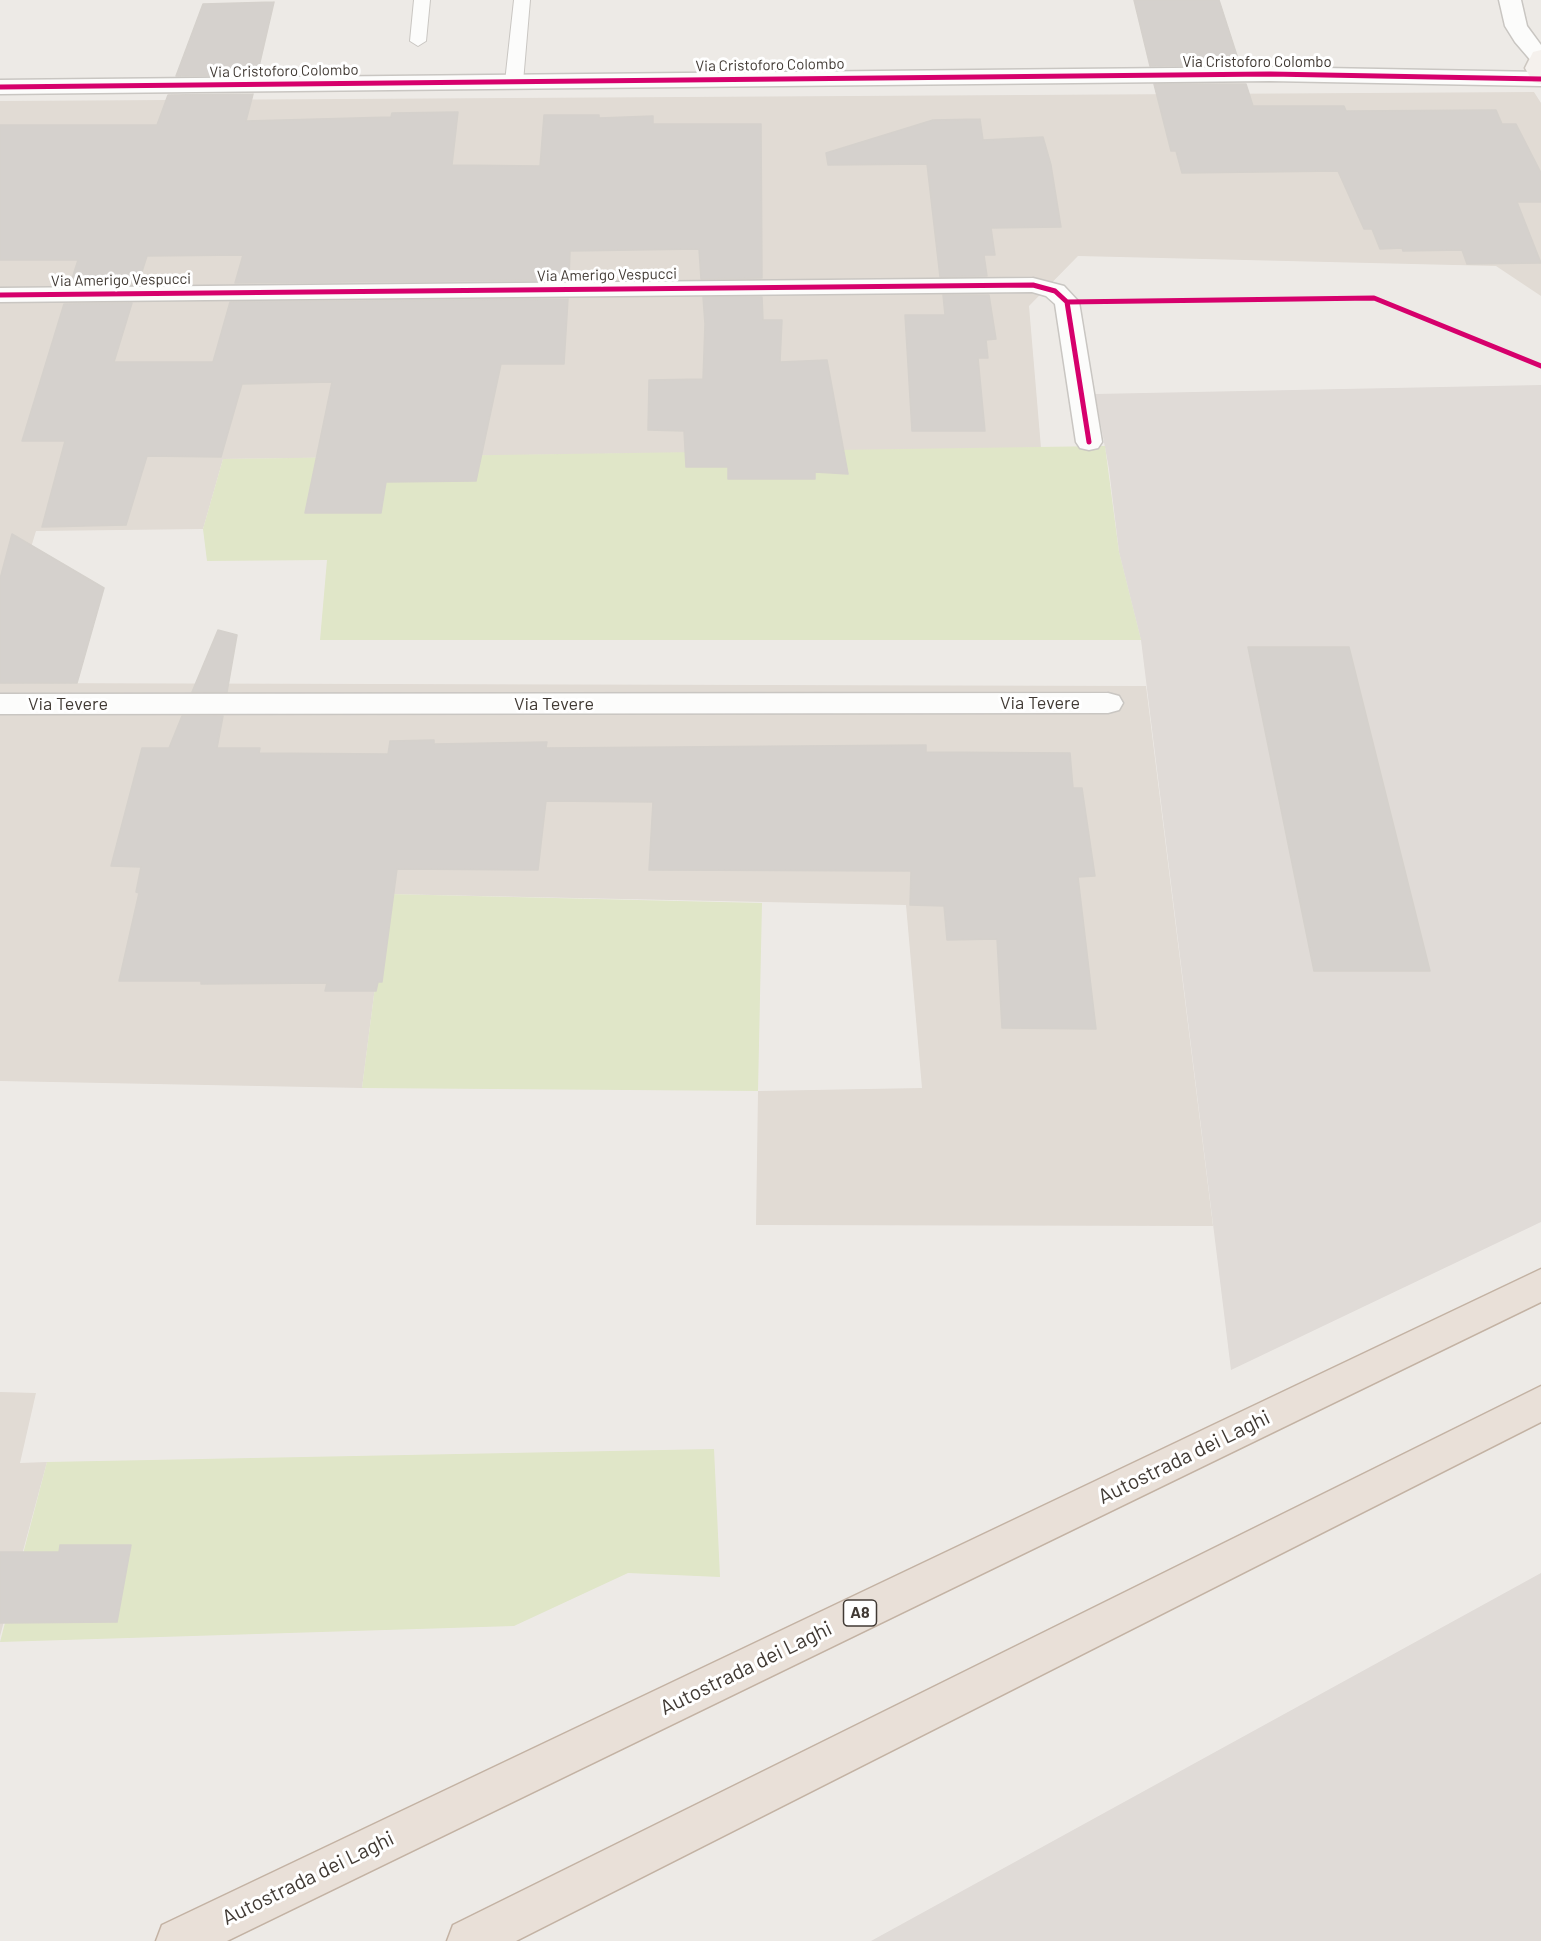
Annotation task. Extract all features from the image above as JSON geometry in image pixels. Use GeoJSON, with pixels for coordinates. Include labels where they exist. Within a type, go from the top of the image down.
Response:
{"type":"FeatureCollection","features":[{"type":"Feature","properties":{"kind":"highway","name":"Autostrada dei Laghi"},"geometry":{"type":"LineString","coordinates":[[178,1941],[1541,1285]]}},
{"type":"Feature","properties":{"kind":"highway"},"geometry":{"type":"LineString","coordinates":[[469,1941],[1541,1403]]}},
{"type":"Feature","properties":{"kind":"main road"},"geometry":{"type":"LineString","coordinates":[[1541,57],[1536,68],[1541,78]]}},
{"type":"Feature","properties":{"kind":"street"},"geometry":{"type":"LineString","coordinates":[[1510,0],[1516,26],[1526,42],[1541,57]]}},
{"type":"Feature","properties":{"kind":"street","name":"Via Cristoforo Colombo"},"geometry":{"type":"LineString","coordinates":[[1270,74],[1397,63],[1541,57]]}},
{"type":"Feature","properties":{"kind":"street","name":"Via Cristoforo Colombo"},"geometry":{"type":"LineString","coordinates":[[0,87],[1270,74],[1541,78]]}},
{"type":"Feature","properties":{"kind":"street","name":"Via Amerigo Vespucci"},"geometry":{"type":"LineString","coordinates":[[0,295],[1033,285],[1055,291],[1067,302],[1089,441]]}},
{"type":"Feature","properties":{"kind":"street","name":"Via Tevere"},"geometry":{"type":"LineString","coordinates":[[0,704],[1108,703]]}},
{"type":"Feature","properties":{"kind":"lane"},"geometry":{"type":"LineString","coordinates":[[418,41],[422,0]]}},
{"type":"Feature","properties":{"kind":"lane"},"geometry":{"type":"LineString","coordinates":[[514,82],[522,0]]}},
{"type":"Feature","properties":{"kind":"shaded area"},"geometry":{"type":"Polygon","coordinates":[[[1534,92],[1541,103],[1541,296],[1496,266],[1078,256],[1029,306],[1041,448],[223,459],[203,529],[36,531],[0,649],[0,101],[1534,92]]]}},
{"type":"Feature","properties":{"kind":"shaded area"},"geometry":{"type":"Polygon","coordinates":[[[1541,385],[1541,1222],[1231,1370],[1141,640],[1119,552],[1109,469],[1095,394],[1541,385]]]}},
{"type":"Feature","properties":{"kind":"shaded area"},"geometry":{"type":"Polygon","coordinates":[[[0,683],[1146,686],[1213,1226],[756,1225],[758,1091],[922,1088],[906,905],[387,894],[362,1088],[0,1081],[0,683]]]}},
{"type":"Feature","properties":{"kind":"shaded area"},"geometry":{"type":"Polygon","coordinates":[[[0,1392],[36,1393],[20,1463],[47,1462],[0,1636],[0,1392]]]}},
{"type":"Feature","properties":{"kind":"shaded area"},"geometry":{"type":"Polygon","coordinates":[[[1541,1573],[1541,1941],[871,1941],[1541,1573]]]}},
{"type":"Feature","properties":{"kind":"green space"},"geometry":{"type":"Polygon","coordinates":[[[1105,446],[1119,552],[1141,640],[320,640],[327,560],[207,561],[203,529],[223,459],[1105,446]]]}},
{"type":"Feature","properties":{"kind":"green space"},"geometry":{"type":"Polygon","coordinates":[[[387,894],[762,903],[758,1091],[362,1088],[387,894]]]}},
{"type":"Feature","properties":{"kind":"green space"},"geometry":{"type":"Polygon","coordinates":[[[714,1449],[720,1577],[628,1573],[514,1626],[0,1642],[47,1462],[714,1449]]]}},
{"type":"Feature","properties":{"kind":"building"},"geometry":{"type":"Polygon","coordinates":[[[1134,0],[1219,0],[1240,65],[1150,66],[1134,0]]]}},
{"type":"Feature","properties":{"kind":"building"},"geometry":{"type":"Polygon","coordinates":[[[274,2],[257,75],[176,76],[203,4],[274,2]]]}},
{"type":"Feature","properties":{"kind":"building"},"geometry":{"type":"Polygon","coordinates":[[[1154,84],[1246,84],[1253,106],[1344,106],[1346,111],[1496,110],[1502,124],[1516,124],[1541,173],[1541,202],[1517,202],[1541,263],[1467,264],[1462,250],[1380,249],[1372,229],[1364,229],[1338,171],[1182,173],[1176,151],[1171,151],[1154,84]]]}},
{"type":"Feature","properties":{"kind":"building"},"geometry":{"type":"Polygon","coordinates":[[[253,94],[246,121],[391,117],[392,113],[458,112],[452,165],[540,166],[544,115],[599,115],[599,118],[653,116],[653,124],[761,124],[762,278],[701,279],[699,249],[570,251],[569,280],[235,283],[243,255],[147,256],[138,284],[70,285],[78,260],[0,260],[0,125],[157,125],[168,95],[253,94]]]}},
{"type":"Feature","properties":{"kind":"building"},"geometry":{"type":"Polygon","coordinates":[[[980,119],[983,140],[1043,137],[1051,165],[1061,227],[991,228],[995,255],[984,255],[987,276],[940,277],[927,164],[828,165],[826,153],[933,120],[980,119]]]}},
{"type":"Feature","properties":{"kind":"building"},"geometry":{"type":"Polygon","coordinates":[[[943,295],[989,295],[996,339],[986,340],[988,358],[978,358],[985,431],[912,431],[905,315],[945,315],[943,295]]]}},
{"type":"Feature","properties":{"kind":"building"},"geometry":{"type":"Polygon","coordinates":[[[703,297],[762,297],[763,320],[782,320],[780,362],[827,360],[848,474],[815,472],[815,479],[728,479],[728,467],[686,467],[684,431],[648,430],[649,380],[703,379],[705,324],[703,297]]]}},
{"type":"Feature","properties":{"kind":"building"},"geometry":{"type":"Polygon","coordinates":[[[568,299],[564,364],[501,364],[476,481],[386,482],[381,513],[305,513],[332,382],[242,384],[221,457],[147,456],[126,525],[42,527],[65,441],[22,441],[64,304],[132,303],[114,362],[213,362],[230,302],[568,299]]]}},
{"type":"Feature","properties":{"kind":"building"},"geometry":{"type":"Polygon","coordinates":[[[12,534],[104,588],[77,683],[0,683],[0,579],[12,534]]]}},
{"type":"Feature","properties":{"kind":"building"},"geometry":{"type":"Polygon","coordinates":[[[218,630],[237,635],[227,692],[192,692],[218,630]]]}},
{"type":"Feature","properties":{"kind":"building"},"geometry":{"type":"Polygon","coordinates":[[[1248,647],[1349,647],[1430,971],[1314,971],[1248,647]]]}},
{"type":"Feature","properties":{"kind":"building"},"geometry":{"type":"Polygon","coordinates":[[[182,716],[223,716],[217,748],[260,748],[259,753],[388,754],[390,741],[434,740],[434,744],[547,742],[546,748],[926,745],[926,752],[1070,753],[1073,788],[1082,788],[1095,876],[1078,877],[1096,1029],[1002,1028],[997,939],[947,940],[944,906],[910,905],[911,871],[649,870],[653,802],[546,801],[538,870],[397,869],[382,982],[378,982],[376,991],[325,991],[327,983],[201,984],[201,981],[119,981],[139,893],[136,892],[141,867],[111,866],[142,748],[169,748],[182,716]]]}},
{"type":"Feature","properties":{"kind":"building"},"geometry":{"type":"Polygon","coordinates":[[[60,1545],[131,1545],[117,1622],[0,1623],[0,1552],[59,1552],[60,1545]]]}},
{"type":"Feature","properties":{"kind":"cycle path"},"geometry":{"type":"LineString","coordinates":[[0,87],[1270,74],[1541,79]]}},
{"type":"Feature","properties":{"kind":"cycle path"},"geometry":{"type":"LineString","coordinates":[[0,295],[1033,285],[1055,291],[1067,302],[1089,442]]}},
{"type":"Feature","properties":{"kind":"cycle path"},"geometry":{"type":"LineString","coordinates":[[1067,302],[1374,298],[1541,366]]}}]}
